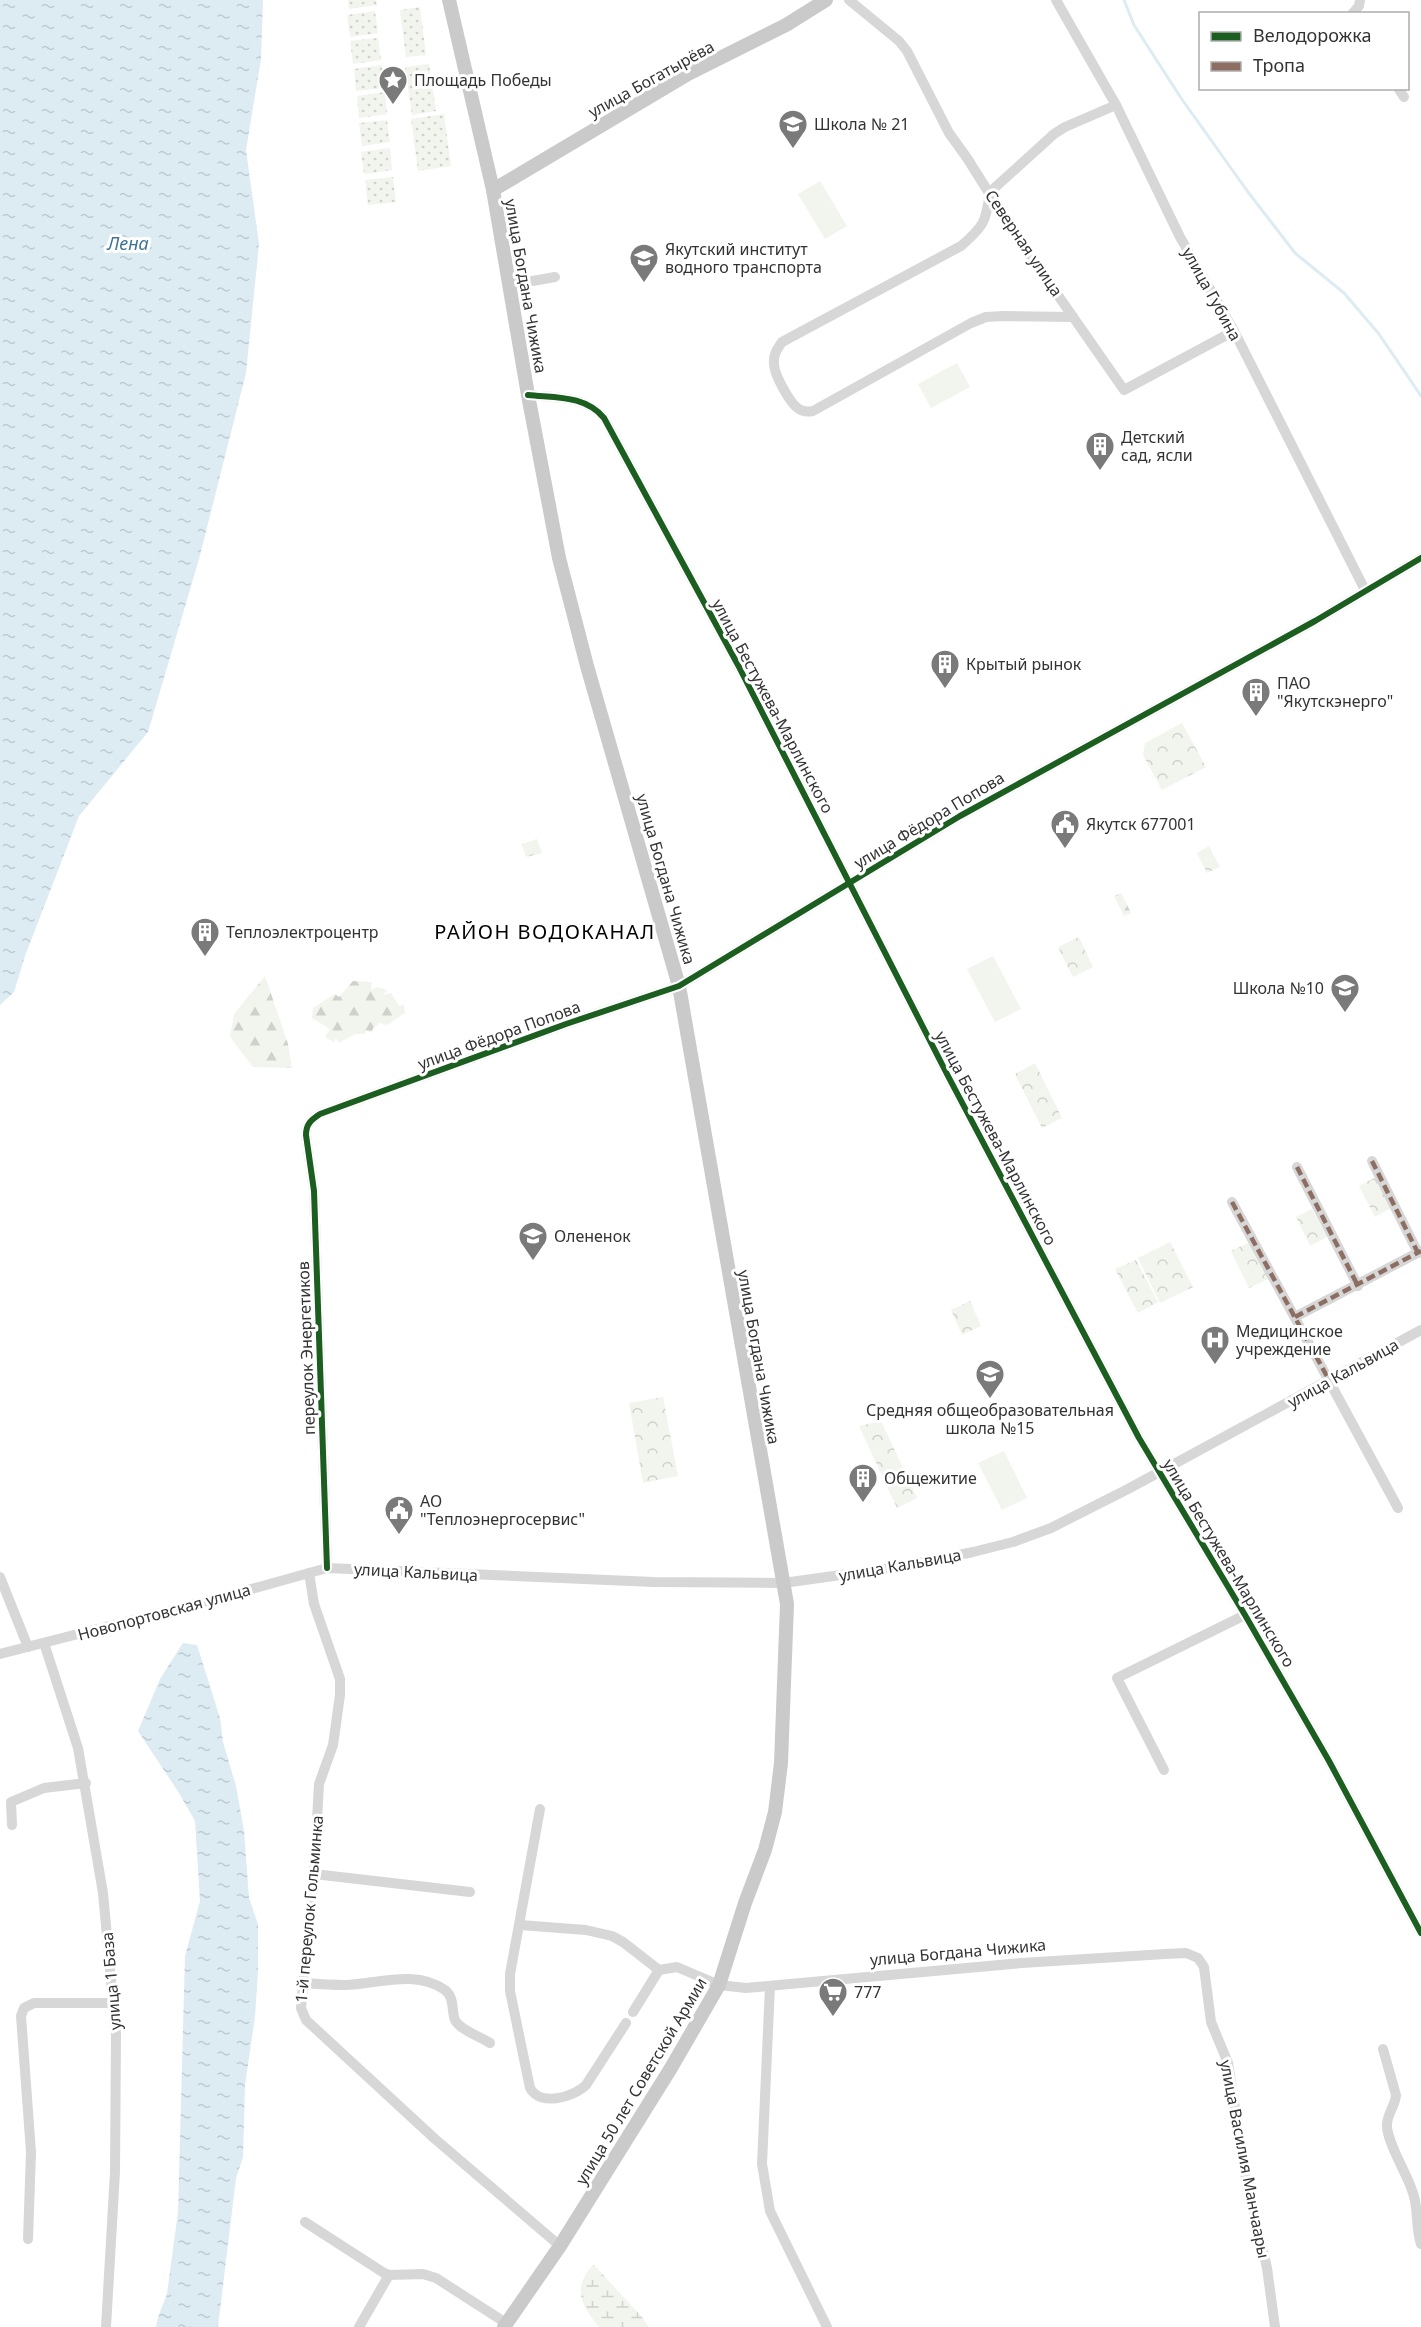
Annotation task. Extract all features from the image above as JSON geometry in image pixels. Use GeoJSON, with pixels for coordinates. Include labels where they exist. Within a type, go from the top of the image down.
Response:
{"type":"FeatureCollection","features":[{"type":"Feature","properties":{"kind":"main road","name":"улица Богдана Чижика"},"geometry":{"type":"LineString","coordinates":[[449,0],[493,190],[559,558],[679,986],[783,1583]]}},
{"type":"Feature","properties":{"kind":"main road","name":"улица Богатырёва"},"geometry":{"type":"LineString","coordinates":[[493,190],[688,74],[786,25],[826,0]]}},
{"type":"Feature","properties":{"kind":"main road","name":"улица 50 лет Советской Армии"},"geometry":{"type":"LineString","coordinates":[[505,2325],[560,2246],[671,2068],[719,1984],[765,1850],[775,1812],[781,1763],[787,1604],[783,1583]]}},
{"type":"Feature","properties":{"kind":"street","name":"Северная улица"},"geometry":{"type":"LineString","coordinates":[[849,0],[899,40],[908,51],[949,133],[990,192],[1011,228],[1124,390],[1234,331]]}},
{"type":"Feature","properties":{"kind":"street","name":"улица Губина"},"geometry":{"type":"LineString","coordinates":[[1056,0],[1116,105],[1180,237],[1234,331],[1365,590]]}},
{"type":"Feature","properties":{"kind":"street"},"geometry":{"type":"LineString","coordinates":[[1074,317],[986,317],[970,323],[818,410],[802,411],[791,402],[775,371],[773,362],[782,342],[961,246],[978,231],[987,216],[990,192],[1054,134],[1116,105]]}},
{"type":"Feature","properties":{"kind":"street"},"geometry":{"type":"LineString","coordinates":[[510,285],[555,277]]}},
{"type":"Feature","properties":{"kind":"street","name":"улица Бестужева-Марлинского"},"geometry":{"type":"LineString","coordinates":[[528,395],[576,400],[596,408],[604,418],[738,665],[1061,1295],[1139,1438],[1329,1761],[1421,1933]]}},
{"type":"Feature","properties":{"kind":"street","name":"улица Фёдора Попова"},"geometry":{"type":"LineString","coordinates":[[306,1128],[320,1114],[566,1023],[679,986],[1046,767],[1315,621],[1421,558]]}},
{"type":"Feature","properties":{"kind":"street","name":"переулок Энергетиков"},"geometry":{"type":"LineString","coordinates":[[306,1128],[314,1191],[327,1568]]}},
{"type":"Feature","properties":{"kind":"street"},"geometry":{"type":"LineString","coordinates":[[1295,1317],[1419,1252],[1372,1161]]}},
{"type":"Feature","properties":{"kind":"street"},"geometry":{"type":"LineString","coordinates":[[1297,1167],[1358,1286]]}},
{"type":"Feature","properties":{"kind":"street"},"geometry":{"type":"LineString","coordinates":[[1232,1202],[1398,1508]]}},
{"type":"Feature","properties":{"kind":"street","name":"улица Кальвица"},"geometry":{"type":"LineString","coordinates":[[327,1568],[654,1582],[783,1583],[906,1566],[1013,1542],[1051,1528],[1160,1472],[1421,1330]]}},
{"type":"Feature","properties":{"kind":"street","name":"Новопортовская улица"},"geometry":{"type":"LineString","coordinates":[[0,1653],[327,1568]]}},
{"type":"Feature","properties":{"kind":"street","name":"1-й переулок Гольминка"},"geometry":{"type":"LineString","coordinates":[[309,1573],[314,1604],[340,1679],[333,1745],[319,1784],[314,1874],[301,2008],[306,2020],[435,2139],[560,2246]]}},
{"type":"Feature","properties":{"kind":"street"},"geometry":{"type":"LineString","coordinates":[[0,1577],[28,1647]]}},
{"type":"Feature","properties":{"kind":"street"},"geometry":{"type":"LineString","coordinates":[[1164,1770],[1117,1678],[1245,1615]]}},
{"type":"Feature","properties":{"kind":"street","name":"улица 1 База"},"geometry":{"type":"LineString","coordinates":[[44,1643],[78,1749],[86,1783],[103,1893],[116,2034],[115,2172],[106,2327]]}},
{"type":"Feature","properties":{"kind":"street"},"geometry":{"type":"LineString","coordinates":[[12,1825],[11,1802],[44,1788],[86,1783]]}},
{"type":"Feature","properties":{"kind":"street"},"geometry":{"type":"LineString","coordinates":[[540,1809],[512,1958],[510,1991],[530,2088],[533,2093],[542,2099],[572,2095],[580,2091],[626,2023]]}},
{"type":"Feature","properties":{"kind":"street"},"geometry":{"type":"LineString","coordinates":[[314,1874],[470,1892]]}},
{"type":"Feature","properties":{"kind":"street"},"geometry":{"type":"LineString","coordinates":[[520,1925],[586,1930],[612,1936],[623,1942],[659,1970],[633,2012]]}},
{"type":"Feature","properties":{"kind":"street","name":"улица Богдана Чижика"},"geometry":{"type":"LineString","coordinates":[[659,1970],[677,1967],[719,1984],[746,1988],[1010,1964],[1165,1953],[1186,1953],[1198,1959]]}},
{"type":"Feature","properties":{"kind":"street","name":"улица Василия Манчаары"},"geometry":{"type":"LineString","coordinates":[[1198,1959],[1204,1967],[1211,2022],[1228,2063],[1246,2179],[1263,2249],[1275,2327]]}},
{"type":"Feature","properties":{"kind":"street"},"geometry":{"type":"LineString","coordinates":[[303,1983],[345,1985],[382,1980],[417,1980],[446,1991],[453,2002],[455,2020],[459,2025],[490,2043]]}},
{"type":"Feature","properties":{"kind":"street"},"geometry":{"type":"LineString","coordinates":[[770,1986],[762,2164],[765,2191],[770,2211],[827,2327]]}},
{"type":"Feature","properties":{"kind":"street"},"geometry":{"type":"LineString","coordinates":[[28,2239],[31,2152],[21,2016],[24,2008],[34,2003],[113,2003]]}},
{"type":"Feature","properties":{"kind":"street"},"geometry":{"type":"LineString","coordinates":[[1383,2049],[1396,2096],[1388,2118],[1388,2133],[1414,2193],[1417,2233],[1421,2244]]}},
{"type":"Feature","properties":{"kind":"street"},"geometry":{"type":"LineString","coordinates":[[305,2222],[389,2275],[423,2274],[436,2278],[505,2325]]}},
{"type":"Feature","properties":{"kind":"street"},"geometry":{"type":"LineString","coordinates":[[359,2327],[389,2275]]}},
{"type":"Feature","properties":{"kind":"green space"},"geometry":{"type":"Polygon","coordinates":[[[348,0],[376,0],[377,5],[349,9],[348,0]]]}},
{"type":"Feature","properties":{"kind":"green space"},"geometry":{"type":"Polygon","coordinates":[[[420,7],[426,55],[406,57],[400,10],[420,7]]]}},
{"type":"Feature","properties":{"kind":"green space"},"geometry":{"type":"Polygon","coordinates":[[[375,11],[378,33],[350,37],[347,15],[375,11]]]}},
{"type":"Feature","properties":{"kind":"green space"},"geometry":{"type":"Polygon","coordinates":[[[378,38],[381,60],[353,64],[350,41],[378,38]]]}},
{"type":"Feature","properties":{"kind":"green space"},"geometry":{"type":"Polygon","coordinates":[[[429,64],[436,111],[412,115],[405,67],[429,64]]]}},
{"type":"Feature","properties":{"kind":"green space"},"geometry":{"type":"Polygon","coordinates":[[[382,65],[385,88],[356,91],[354,69],[382,65]]]}},
{"type":"Feature","properties":{"kind":"green space"},"geometry":{"type":"Polygon","coordinates":[[[385,92],[387,114],[359,118],[357,96],[385,92]]]}},
{"type":"Feature","properties":{"kind":"green space"},"geometry":{"type":"Polygon","coordinates":[[[444,114],[451,166],[418,171],[411,119],[444,114]]]}},
{"type":"Feature","properties":{"kind":"green space"},"geometry":{"type":"Polygon","coordinates":[[[387,120],[390,142],[362,146],[359,123],[387,120]]]}},
{"type":"Feature","properties":{"kind":"green space"},"geometry":{"type":"Polygon","coordinates":[[[390,148],[392,170],[364,174],[361,152],[390,148]]]}},
{"type":"Feature","properties":{"kind":"green space"},"geometry":{"type":"Polygon","coordinates":[[[393,177],[396,202],[368,205],[365,180],[393,177]]]}},
{"type":"Feature","properties":{"kind":"green space"},"geometry":{"type":"Polygon","coordinates":[[[820,181],[847,226],[825,239],[798,194],[820,181]]]}},
{"type":"Feature","properties":{"kind":"green space"},"geometry":{"type":"Polygon","coordinates":[[[957,363],[970,387],[931,408],[918,384],[957,363]]]}},
{"type":"Feature","properties":{"kind":"green space"},"geometry":{"type":"Polygon","coordinates":[[[1182,723],[1206,767],[1162,790],[1143,755],[1145,743],[1182,723]]]}},
{"type":"Feature","properties":{"kind":"green space"},"geometry":{"type":"Polygon","coordinates":[[[537,839],[542,853],[526,857],[522,844],[537,839]]]}},
{"type":"Feature","properties":{"kind":"green space"},"geometry":{"type":"Polygon","coordinates":[[[1209,846],[1220,867],[1207,873],[1197,853],[1209,846]]]}},
{"type":"Feature","properties":{"kind":"green space"},"geometry":{"type":"Polygon","coordinates":[[[1121,893],[1131,913],[1124,916],[1114,896],[1121,893]]]}},
{"type":"Feature","properties":{"kind":"green space"},"geometry":{"type":"Polygon","coordinates":[[[1079,937],[1093,967],[1073,977],[1058,947],[1079,937]]]}},
{"type":"Feature","properties":{"kind":"green space"},"geometry":{"type":"Polygon","coordinates":[[[993,956],[1021,1009],[995,1022],[967,969],[993,956]]]}},
{"type":"Feature","properties":{"kind":"green space"},"geometry":{"type":"Polygon","coordinates":[[[265,976],[288,1044],[292,1068],[253,1067],[230,1037],[234,1014],[265,976]]]}},
{"type":"Feature","properties":{"kind":"green space"},"geometry":{"type":"Polygon","coordinates":[[[353,981],[372,982],[371,990],[378,987],[387,990],[383,995],[391,993],[399,1006],[404,1005],[405,1013],[387,1025],[380,1023],[373,1028],[372,1033],[366,1030],[365,1034],[355,1034],[339,1043],[336,1038],[334,1042],[325,1037],[330,1029],[312,1018],[313,1008],[335,994],[339,997],[353,981]]]}},
{"type":"Feature","properties":{"kind":"green space"},"geometry":{"type":"Polygon","coordinates":[[[1035,1063],[1062,1118],[1042,1128],[1015,1074],[1035,1063]]]}},
{"type":"Feature","properties":{"kind":"green space"},"geometry":{"type":"Polygon","coordinates":[[[1376,1177],[1391,1208],[1375,1217],[1359,1186],[1376,1177]]]}},
{"type":"Feature","properties":{"kind":"green space"},"geometry":{"type":"Polygon","coordinates":[[[1312,1209],[1327,1237],[1310,1246],[1296,1217],[1312,1209]]]}},
{"type":"Feature","properties":{"kind":"green space"},"geometry":{"type":"Polygon","coordinates":[[[1170,1242],[1193,1287],[1160,1303],[1138,1258],[1170,1242]]]}},
{"type":"Feature","properties":{"kind":"green space"},"geometry":{"type":"Polygon","coordinates":[[[1250,1242],[1268,1279],[1249,1288],[1231,1251],[1250,1242]]]}},
{"type":"Feature","properties":{"kind":"green space"},"geometry":{"type":"Polygon","coordinates":[[[1136,1260],[1158,1302],[1138,1313],[1115,1269],[1136,1260]]]}},
{"type":"Feature","properties":{"kind":"green space"},"geometry":{"type":"Polygon","coordinates":[[[970,1301],[981,1326],[962,1335],[951,1310],[970,1301]]]}},
{"type":"Feature","properties":{"kind":"green space"},"geometry":{"type":"Polygon","coordinates":[[[663,1397],[678,1476],[643,1483],[629,1403],[663,1397]]]}},
{"type":"Feature","properties":{"kind":"green space"},"geometry":{"type":"Polygon","coordinates":[[[881,1421],[917,1498],[897,1508],[859,1426],[881,1421]]]}},
{"type":"Feature","properties":{"kind":"green space"},"geometry":{"type":"Polygon","coordinates":[[[1004,1451],[1027,1498],[1002,1510],[978,1463],[1004,1451]]]}},
{"type":"Feature","properties":{"kind":"green space"},"geometry":{"type":"Polygon","coordinates":[[[594,2265],[649,2327],[599,2327],[586,2309],[581,2296],[582,2283],[594,2265]]]}},
{"type":"Feature","properties":{"kind":"water","name":"Лена"},"geometry":{"type":"Polygon","coordinates":[[[0,0],[263,0],[261,59],[246,150],[259,244],[246,373],[199,559],[148,732],[79,816],[25,956],[14,992],[0,1005],[0,0]]]}},
{"type":"Feature","properties":{"kind":"water"},"geometry":{"type":"Polygon","coordinates":[[[183,1643],[197,1645],[220,1718],[223,1742],[236,1786],[244,1831],[249,1898],[258,1924],[255,2017],[245,2085],[243,2157],[236,2178],[218,2327],[156,2327],[167,2294],[178,2212],[185,1956],[200,1901],[195,1821],[138,1731],[160,1679],[183,1643]]]}},
{"type":"Feature","properties":{"kind":"waterway"},"geometry":{"type":"LineString","coordinates":[[1124,0],[1134,25],[1181,98],[1248,192],[1295,253],[1344,293],[1379,334],[1421,396]]}},
{"type":"Feature","properties":{"kind":"marked path"},"geometry":{"type":"LineString","coordinates":[[1372,1161],[1418,1253]]}},
{"type":"Feature","properties":{"kind":"marked path"},"geometry":{"type":"LineString","coordinates":[[1297,1167],[1358,1286]]}},
{"type":"Feature","properties":{"kind":"marked path"},"geometry":{"type":"LineString","coordinates":[[1232,1202],[1329,1380]]}},
{"type":"Feature","properties":{"kind":"marked path"},"geometry":{"type":"LineString","coordinates":[[1295,1317],[1421,1251]]}},
{"type":"Feature","properties":{"kind":"cycle path"},"geometry":{"type":"LineString","coordinates":[[528,395],[579,401],[604,418],[738,665],[948,1076],[1139,1438],[1329,1761],[1421,1933]]}},
{"type":"Feature","properties":{"kind":"cycle path"},"geometry":{"type":"LineString","coordinates":[[327,1568],[314,1191],[306,1135],[308,1125],[312,1120],[320,1114],[566,1024],[679,986],[960,816],[1315,621],[1421,558]]}},
{"type":"Feature","properties":{"kind":"place","name":"Площадь Победы"},"geometry":{"type":"Point","coordinates":[393,106]}},
{"type":"Feature","properties":{"kind":"place","name":"Школа № 21"},"geometry":{"type":"Point","coordinates":[793,150]}},
{"type":"Feature","properties":{"kind":"place","name":"Якутский институт водного транспорта"},"geometry":{"type":"Point","coordinates":[644,284]}},
{"type":"Feature","properties":{"kind":"place","name":"Детский сад, ясли"},"geometry":{"type":"Point","coordinates":[1100,472]}},
{"type":"Feature","properties":{"kind":"place","name":"Крытый рынок"},"geometry":{"type":"Point","coordinates":[945,690]}},
{"type":"Feature","properties":{"kind":"place","name":"ПАО \"Якутскэнерго\""},"geometry":{"type":"Point","coordinates":[1256,718]}},
{"type":"Feature","properties":{"kind":"place","name":"Якутск 677001"},"geometry":{"type":"Point","coordinates":[1065,850]}},
{"type":"Feature","properties":{"kind":"place","name":"Теплоэлектроцентр"},"geometry":{"type":"Point","coordinates":[205,958]}},
{"type":"Feature","properties":{"kind":"place","name":"Школа №10"},"geometry":{"type":"Point","coordinates":[1345,1014]}},
{"type":"Feature","properties":{"kind":"place","name":"Олененок"},"geometry":{"type":"Point","coordinates":[533,1262]}},
{"type":"Feature","properties":{"kind":"place","name":"Медицинское учреждение"},"geometry":{"type":"Point","coordinates":[1215,1366]}},
{"type":"Feature","properties":{"kind":"place","name":"Средняя общеобразовательная школа №15"},"geometry":{"type":"Point","coordinates":[990,1400]}},
{"type":"Feature","properties":{"kind":"place","name":"Общежитие"},"geometry":{"type":"Point","coordinates":[863,1504]}},
{"type":"Feature","properties":{"kind":"place","name":"АО \"Теплоэнергосервис\""},"geometry":{"type":"Point","coordinates":[399,1536]}},
{"type":"Feature","properties":{"kind":"place","name":"777"},"geometry":{"type":"Point","coordinates":[833,2018]}},
{"type":"Feature","properties":{"kind":"district","name":"РАЙОН ВОДОКАНАЛ"},"geometry":{"type":"Point","coordinates":[545,931]}}]}
